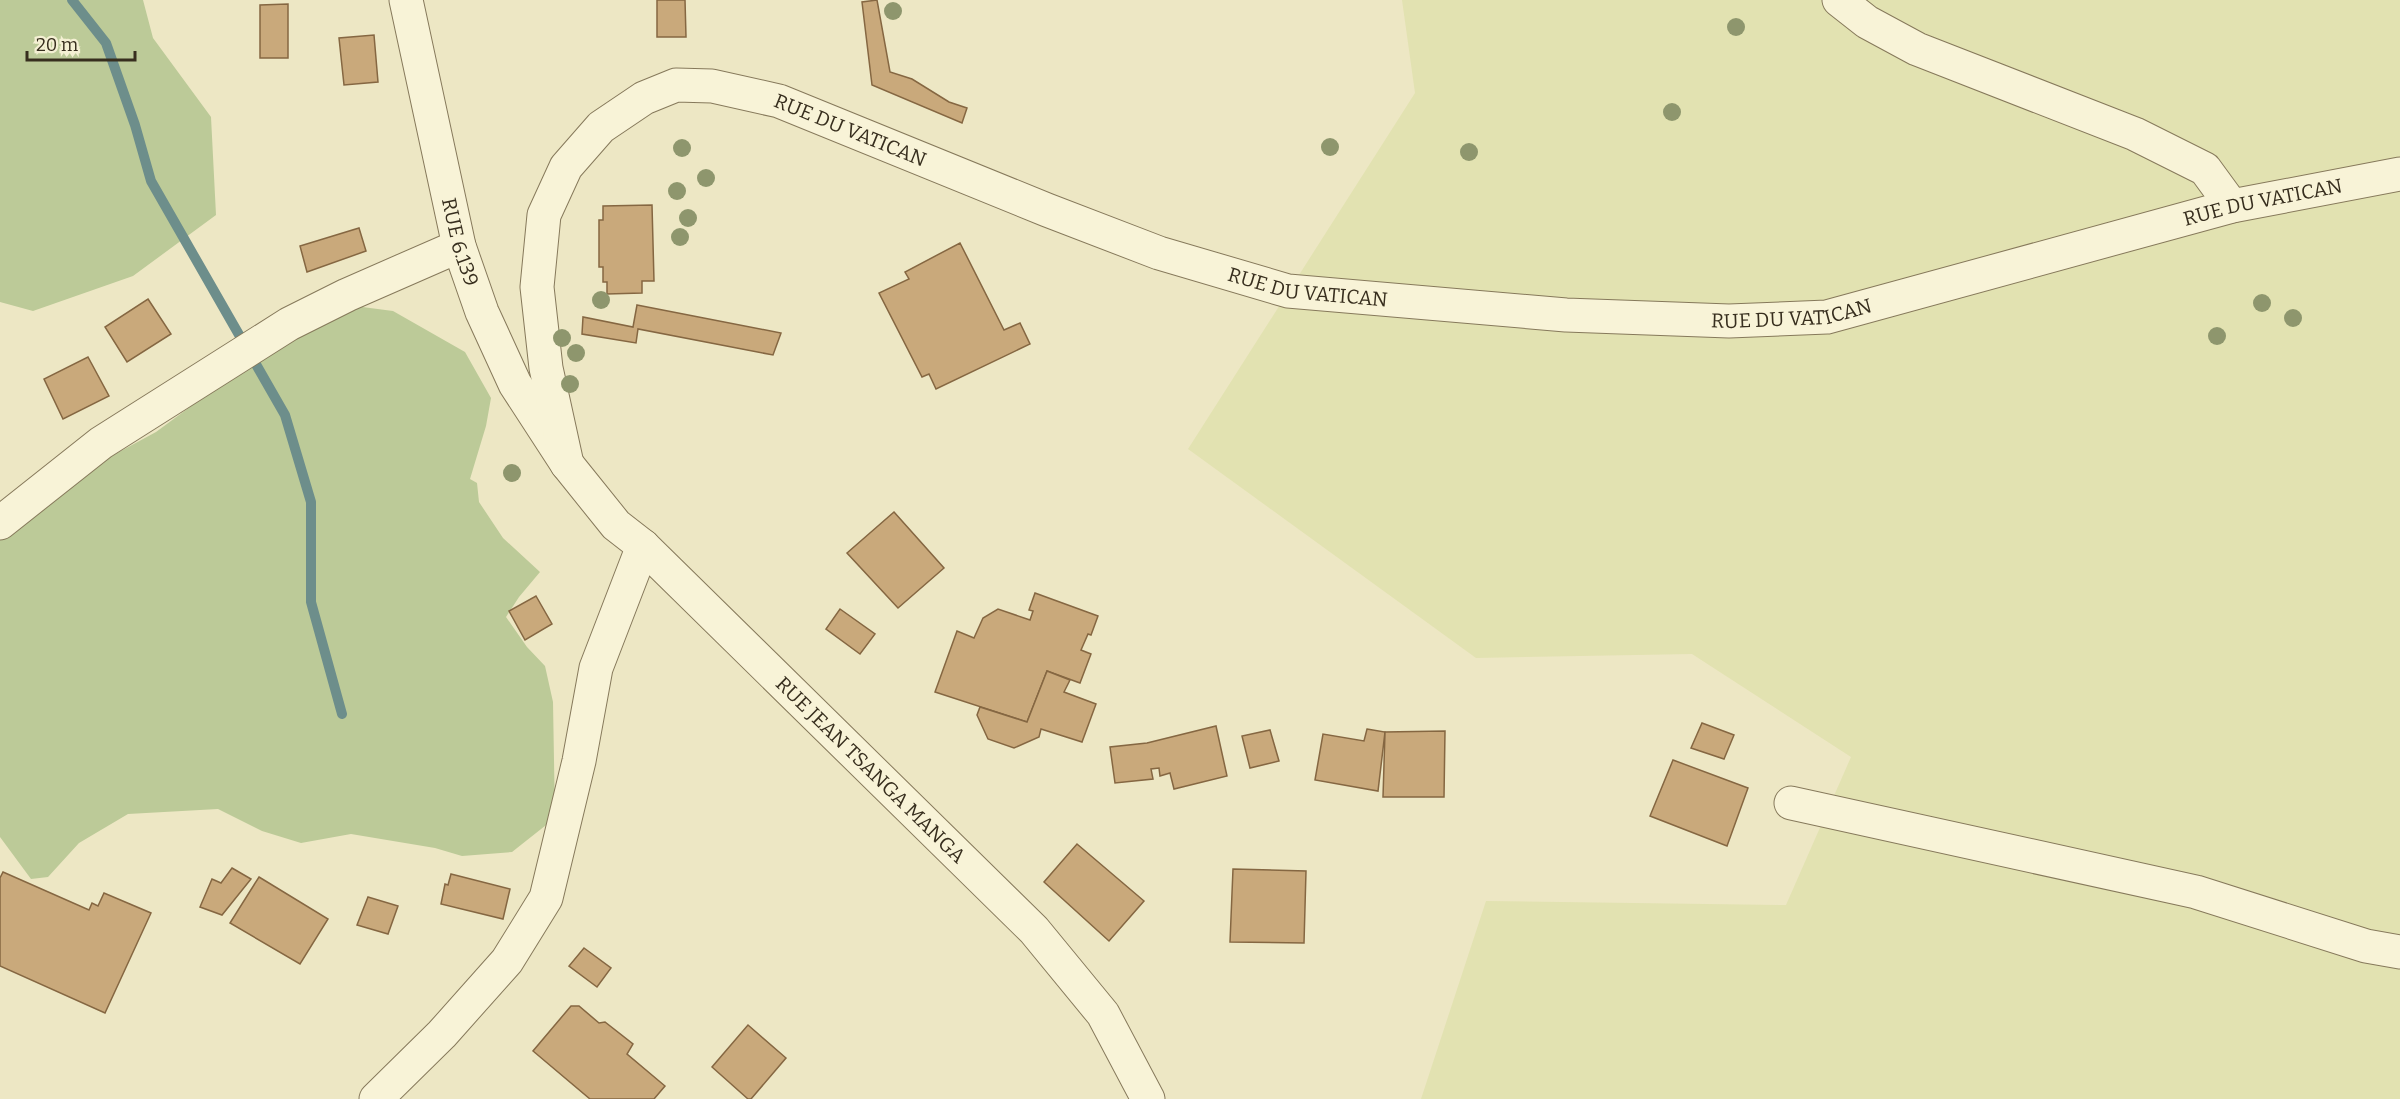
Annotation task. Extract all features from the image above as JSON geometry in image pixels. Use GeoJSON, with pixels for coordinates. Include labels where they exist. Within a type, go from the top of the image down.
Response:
{"type":"FeatureCollection","features":[{"type":"Feature","properties":{"kind":"street","name":"RUE 6.139"},"geometry":{"type":"LineString","coordinates":[[406,0],[459,246],[482,312],[515,384],[567,464]]}},
{"type":"Feature","properties":{"kind":"street"},"geometry":{"type":"LineString","coordinates":[[1839,0],[1867,22],[1917,49],[2135,134],[2205,169],[2232,206]]}},
{"type":"Feature","properties":{"kind":"street","name":"RUE DU VATICAN"},"geometry":{"type":"LineString","coordinates":[[567,464],[546,368],[537,287],[544,215],[566,167],[601,127],[644,98],[675,85],[712,86],[778,101],[1159,253],[1288,291],[1566,315],[1729,321],[1827,317],[2232,206],[2400,174]]}},
{"type":"Feature","properties":{"kind":"street"},"geometry":{"type":"LineString","coordinates":[[0,523],[101,443],[289,324],[346,295],[459,246]]}},
{"type":"Feature","properties":{"kind":"street","name":"RUE JEAN TSANGA MANGA"},"geometry":{"type":"LineString","coordinates":[[567,464],[616,525],[643,546],[1034,930],[1103,1014],[1148,1099]]}},
{"type":"Feature","properties":{"kind":"street"},"geometry":{"type":"LineString","coordinates":[[376,1099],[442,1034],[507,962],[546,898],[579,760],[596,668],[643,546]]}},
{"type":"Feature","properties":{"kind":"street"},"geometry":{"type":"LineString","coordinates":[[1791,802],[2196,892],[2366,946],[2400,952]]}},
{"type":"Feature","properties":{"kind":"green space"},"geometry":{"type":"Polygon","coordinates":[[[0,0],[143,0],[153,38],[211,117],[216,215],[133,276],[33,311],[0,302],[0,0]]]}},
{"type":"Feature","properties":{"kind":"green space"},"geometry":{"type":"Polygon","coordinates":[[[1402,0],[2400,0],[2400,1099],[1421,1099],[1486,901],[1786,905],[1851,757],[1692,654],[1476,658],[1188,449],[1415,93],[1402,0]]]}},
{"type":"Feature","properties":{"kind":"green space"},"geometry":{"type":"Polygon","coordinates":[[[347,305],[393,311],[465,352],[491,398],[486,426],[470,479],[477,483],[479,502],[503,538],[540,572],[506,617],[527,647],[545,666],[553,702],[555,818],[512,852],[462,856],[435,848],[351,834],[301,843],[262,831],[218,809],[128,814],[79,843],[48,877],[31,879],[0,837],[0,519],[156,432],[324,308],[347,305]]]}},
{"type":"Feature","properties":{"kind":"building"},"geometry":{"type":"Polygon","coordinates":[[[657,0],[685,0],[686,37],[657,37],[657,0]]]}},
{"type":"Feature","properties":{"kind":"building"},"geometry":{"type":"Polygon","coordinates":[[[877,0],[890,72],[912,79],[949,102],[967,108],[962,123],[872,85],[862,2],[877,0]]]}},
{"type":"Feature","properties":{"kind":"building"},"geometry":{"type":"Polygon","coordinates":[[[288,4],[288,58],[260,58],[260,5],[288,4]]]}},
{"type":"Feature","properties":{"kind":"building"},"geometry":{"type":"Polygon","coordinates":[[[374,35],[378,82],[344,85],[339,38],[374,35]]]}},
{"type":"Feature","properties":{"kind":"building"},"geometry":{"type":"Polygon","coordinates":[[[652,205],[654,281],[642,281],[642,293],[607,294],[607,282],[603,282],[603,267],[599,267],[599,220],[603,220],[603,206],[652,205]]]}},
{"type":"Feature","properties":{"kind":"building"},"geometry":{"type":"Polygon","coordinates":[[[359,228],[366,251],[307,272],[300,246],[359,228]]]}},
{"type":"Feature","properties":{"kind":"building"},"geometry":{"type":"Polygon","coordinates":[[[960,243],[1004,330],[1020,323],[1030,344],[936,389],[929,374],[922,377],[879,293],[909,279],[905,272],[960,243]]]}},
{"type":"Feature","properties":{"kind":"building"},"geometry":{"type":"Polygon","coordinates":[[[148,299],[171,334],[127,362],[105,327],[148,299]]]}},
{"type":"Feature","properties":{"kind":"building"},"geometry":{"type":"Polygon","coordinates":[[[637,305],[781,333],[773,355],[638,329],[636,343],[582,334],[583,317],[633,327],[637,305]]]}},
{"type":"Feature","properties":{"kind":"building"},"geometry":{"type":"Polygon","coordinates":[[[88,357],[109,396],[63,419],[44,379],[88,357]]]}},
{"type":"Feature","properties":{"kind":"building"},"geometry":{"type":"Polygon","coordinates":[[[894,512],[944,568],[898,608],[847,553],[894,512]]]}},
{"type":"Feature","properties":{"kind":"building"},"geometry":{"type":"Polygon","coordinates":[[[1035,593],[1098,616],[1091,635],[1088,634],[1081,650],[1091,654],[1080,683],[1047,671],[1027,722],[935,692],[957,631],[974,638],[983,618],[998,609],[1030,620],[1033,611],[1029,610],[1035,593]]]}},
{"type":"Feature","properties":{"kind":"building"},"geometry":{"type":"Polygon","coordinates":[[[536,596],[552,624],[525,640],[509,611],[536,596]]]}},
{"type":"Feature","properties":{"kind":"building"},"geometry":{"type":"Polygon","coordinates":[[[840,609],[875,634],[860,654],[826,629],[840,609]]]}},
{"type":"Feature","properties":{"kind":"building"},"geometry":{"type":"Polygon","coordinates":[[[1047,671],[1070,680],[1064,692],[1096,704],[1082,742],[1041,729],[1039,737],[1014,748],[988,739],[977,715],[980,707],[1027,722],[1047,671]]]}},
{"type":"Feature","properties":{"kind":"building"},"geometry":{"type":"Polygon","coordinates":[[[1702,723],[1734,735],[1724,759],[1691,748],[1702,723]]]}},
{"type":"Feature","properties":{"kind":"building"},"geometry":{"type":"Polygon","coordinates":[[[1216,726],[1227,776],[1174,789],[1170,773],[1160,776],[1159,768],[1151,769],[1153,779],[1115,783],[1110,747],[1147,743],[1216,726]]]}},
{"type":"Feature","properties":{"kind":"building"},"geometry":{"type":"Polygon","coordinates":[[[1367,729],[1385,732],[1378,791],[1315,780],[1323,734],[1364,741],[1367,729]]]}},
{"type":"Feature","properties":{"kind":"building"},"geometry":{"type":"Polygon","coordinates":[[[1270,730],[1279,761],[1250,768],[1242,736],[1270,730]]]}},
{"type":"Feature","properties":{"kind":"building"},"geometry":{"type":"Polygon","coordinates":[[[1445,731],[1444,797],[1383,797],[1385,732],[1445,731]]]}},
{"type":"Feature","properties":{"kind":"building"},"geometry":{"type":"Polygon","coordinates":[[[1673,760],[1748,788],[1727,846],[1650,816],[1673,760]]]}},
{"type":"Feature","properties":{"kind":"building"},"geometry":{"type":"Polygon","coordinates":[[[1077,844],[1144,901],[1109,941],[1044,882],[1077,844]]]}},
{"type":"Feature","properties":{"kind":"building"},"geometry":{"type":"Polygon","coordinates":[[[232,868],[251,879],[222,915],[200,907],[212,879],[221,883],[232,868]]]}},
{"type":"Feature","properties":{"kind":"building"},"geometry":{"type":"Polygon","coordinates":[[[1233,869],[1306,871],[1304,943],[1230,942],[1233,869]]]}},
{"type":"Feature","properties":{"kind":"building"},"geometry":{"type":"Polygon","coordinates":[[[3,872],[89,910],[92,903],[98,906],[104,893],[151,913],[105,1013],[0,966],[0,878],[3,872]]]}},
{"type":"Feature","properties":{"kind":"building"},"geometry":{"type":"Polygon","coordinates":[[[451,874],[510,889],[503,919],[441,904],[445,884],[448,885],[451,874]]]}},
{"type":"Feature","properties":{"kind":"building"},"geometry":{"type":"Polygon","coordinates":[[[259,877],[328,919],[300,964],[230,923],[259,877]]]}},
{"type":"Feature","properties":{"kind":"building"},"geometry":{"type":"Polygon","coordinates":[[[368,897],[398,906],[388,934],[357,925],[368,897]]]}},
{"type":"Feature","properties":{"kind":"building"},"geometry":{"type":"Polygon","coordinates":[[[584,948],[611,968],[597,987],[569,966],[584,948]]]}},
{"type":"Feature","properties":{"kind":"building"},"geometry":{"type":"Polygon","coordinates":[[[571,1006],[579,1006],[599,1023],[605,1022],[633,1044],[627,1054],[665,1086],[654,1099],[590,1099],[533,1051],[571,1006]]]}},
{"type":"Feature","properties":{"kind":"building"},"geometry":{"type":"Polygon","coordinates":[[[748,1025],[786,1058],[751,1099],[748,1099],[712,1067],[748,1025]]]}},
{"type":"Feature","properties":{"kind":"waterway"},"geometry":{"type":"LineString","coordinates":[[72,0],[106,43],[135,125],[151,181],[285,415],[311,502],[311,602],[342,714]]}}]}
